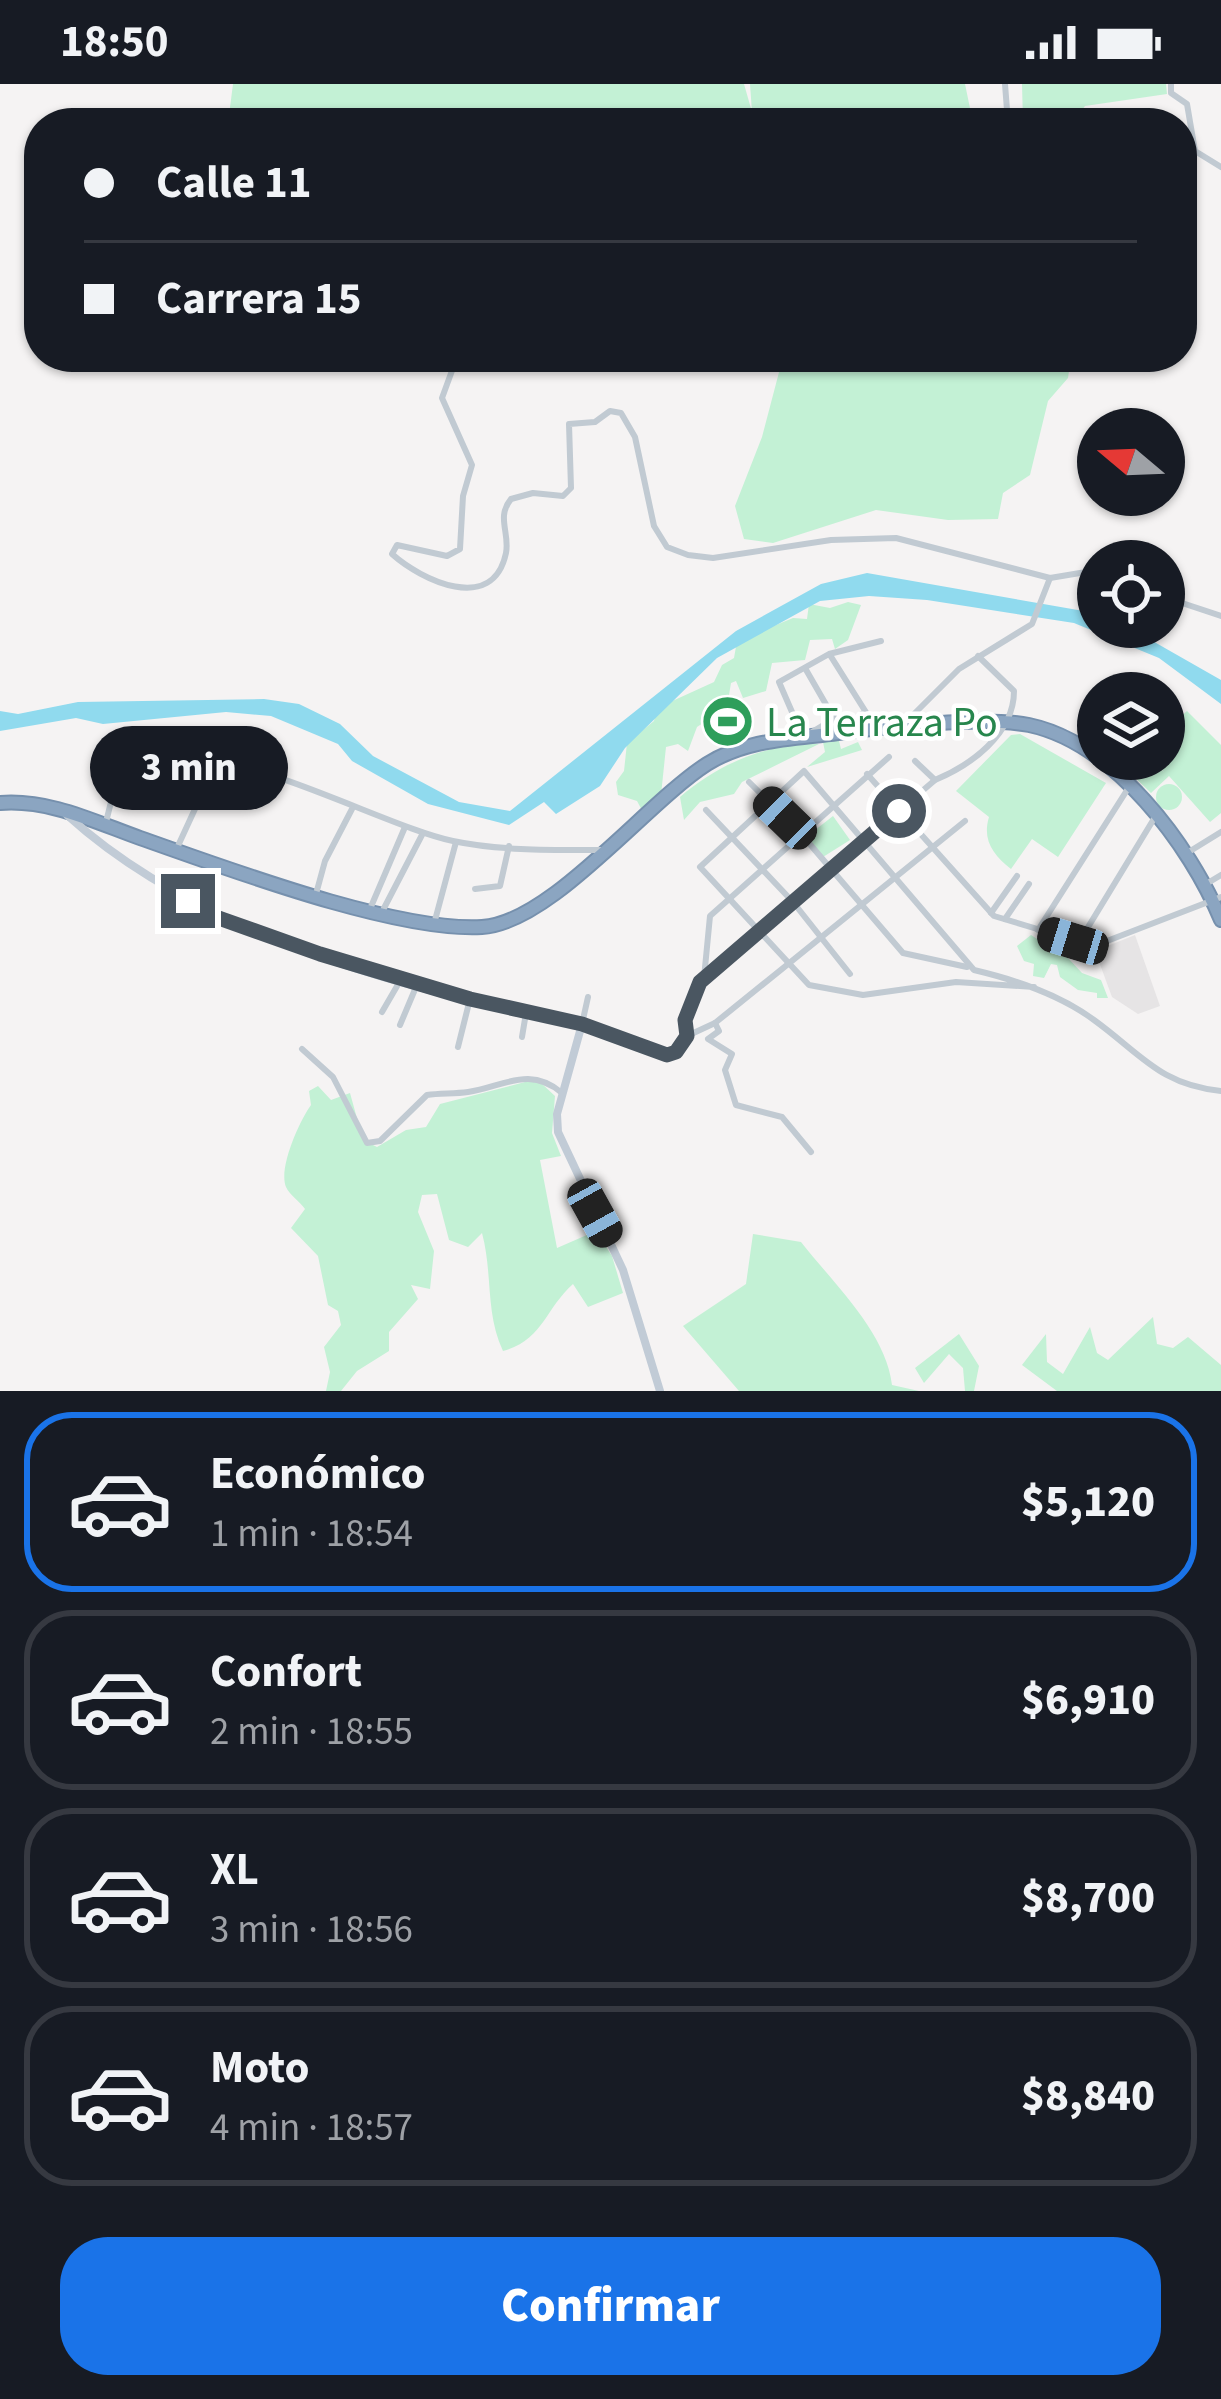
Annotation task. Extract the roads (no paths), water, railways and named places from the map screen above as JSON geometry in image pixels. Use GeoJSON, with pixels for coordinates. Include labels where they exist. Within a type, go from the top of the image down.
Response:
{"type":"FeatureCollection","features":[{"type":"Feature","properties":{"kind":"highway"},"geometry":{"type":"LineString","coordinates":[[0,803],[62,810],[176,851],[376,911],[434,924],[486,927],[527,914],[570,883],[602,850],[731,750],[875,728],[1002,722],[1041,729],[1130,787],[1187,853],[1217,899],[1221,920]]}},
{"type":"Feature","properties":{"kind":"street"},"geometry":{"type":"LineString","coordinates":[[1171,84],[1172,93],[1188,108]]}},
{"type":"Feature","properties":{"kind":"street"},"geometry":{"type":"LineString","coordinates":[[452,372],[442,398],[470,454],[460,549],[447,556],[397,545],[392,554],[458,591],[477,587],[501,566],[506,544],[503,513],[511,500],[567,494],[572,482],[565,442],[568,424],[595,422],[610,411],[621,413],[635,437],[654,526],[667,547],[713,558],[831,540],[896,538],[1050,578],[1077,574]]}},
{"type":"Feature","properties":{"kind":"street"},"geometry":{"type":"LineString","coordinates":[[902,728],[978,656],[1032,624],[1050,578]]}},
{"type":"Feature","properties":{"kind":"street"},"geometry":{"type":"LineString","coordinates":[[1185,604],[1221,616]]}},
{"type":"Feature","properties":{"kind":"street"},"geometry":{"type":"LineString","coordinates":[[835,718],[803,737],[778,682],[830,654],[881,640]]}},
{"type":"Feature","properties":{"kind":"street"},"geometry":{"type":"LineString","coordinates":[[830,654],[875,728]]}},
{"type":"Feature","properties":{"kind":"street"},"geometry":{"type":"LineString","coordinates":[[704,978],[935,781],[965,770],[1002,722],[1014,691],[978,656]]}},
{"type":"Feature","properties":{"kind":"street"},"geometry":{"type":"LineString","coordinates":[[805,668],[839,727],[865,712]]}},
{"type":"Feature","properties":{"kind":"street"},"geometry":{"type":"LineString","coordinates":[[105,826],[119,770],[147,757],[218,759],[258,769],[352,809],[455,842],[602,850]]}},
{"type":"Feature","properties":{"kind":"street"},"geometry":{"type":"LineString","coordinates":[[687,1036],[685,1020],[704,978],[710,916],[889,757]]}},
{"type":"Feature","properties":{"kind":"street"},"geometry":{"type":"LineString","coordinates":[[176,851],[218,759]]}},
{"type":"Feature","properties":{"kind":"street"},"geometry":{"type":"LineString","coordinates":[[915,760],[935,781]]}},
{"type":"Feature","properties":{"kind":"street"},"geometry":{"type":"LineString","coordinates":[[974,970],[804,771],[767,800],[700,867],[807,983],[863,994],[956,982],[1034,988]]}},
{"type":"Feature","properties":{"kind":"street"},"geometry":{"type":"LineString","coordinates":[[867,774],[991,913],[1005,920],[1094,946],[1217,899]]}},
{"type":"Feature","properties":{"kind":"street"},"geometry":{"type":"LineString","coordinates":[[749,782],[832,868],[903,953],[1034,988],[1090,1017],[1167,1079],[1221,1090]]}},
{"type":"Feature","properties":{"kind":"street"},"geometry":{"type":"LineString","coordinates":[[1038,930],[1130,787]]}},
{"type":"Feature","properties":{"kind":"street"},"geometry":{"type":"LineString","coordinates":[[316,894],[325,861],[352,809]]}},
{"type":"Feature","properties":{"kind":"street"},"geometry":{"type":"LineString","coordinates":[[62,810],[107,850],[213,916],[418,984],[582,1024],[667,1055],[676,1052],[687,1036],[715,1023],[964,821]]}},
{"type":"Feature","properties":{"kind":"street"},"geometry":{"type":"LineString","coordinates":[[706,810],[794,902],[850,974]]}},
{"type":"Feature","properties":{"kind":"street"},"geometry":{"type":"LineString","coordinates":[[1078,942],[1157,814]]}},
{"type":"Feature","properties":{"kind":"street"},"geometry":{"type":"LineString","coordinates":[[376,911],[405,826]]}},
{"type":"Feature","properties":{"kind":"street"},"geometry":{"type":"LineString","coordinates":[[1187,853],[1221,832]]}},
{"type":"Feature","properties":{"kind":"street"},"geometry":{"type":"LineString","coordinates":[[376,911],[423,833]]}},
{"type":"Feature","properties":{"kind":"street"},"geometry":{"type":"LineString","coordinates":[[434,924],[455,842]]}},
{"type":"Feature","properties":{"kind":"street"},"geometry":{"type":"LineString","coordinates":[[475,889],[500,886],[508,846]]}},
{"type":"Feature","properties":{"kind":"street"},"geometry":{"type":"LineString","coordinates":[[991,913],[1017,875]]}},
{"type":"Feature","properties":{"kind":"street"},"geometry":{"type":"LineString","coordinates":[[1206,884],[1221,875]]}},
{"type":"Feature","properties":{"kind":"street"},"geometry":{"type":"LineString","coordinates":[[1005,920],[1029,884]]}},
{"type":"Feature","properties":{"kind":"street"},"geometry":{"type":"LineString","coordinates":[[382,1012],[402,978]]}},
{"type":"Feature","properties":{"kind":"street"},"geometry":{"type":"LineString","coordinates":[[400,1025],[418,984]]}},
{"type":"Feature","properties":{"kind":"street"},"geometry":{"type":"LineString","coordinates":[[588,997],[562,1093],[558,1132],[623,1270],[651,1386],[660,1391]]}},
{"type":"Feature","properties":{"kind":"street"},"geometry":{"type":"LineString","coordinates":[[458,1047],[470,999]]}},
{"type":"Feature","properties":{"kind":"street"},"geometry":{"type":"LineString","coordinates":[[522,1037],[526,1013]]}},
{"type":"Feature","properties":{"kind":"street"},"geometry":{"type":"LineString","coordinates":[[715,1023],[719,1031],[708,1039],[732,1054],[725,1070],[736,1106],[782,1117],[811,1152]]}},
{"type":"Feature","properties":{"kind":"street"},"geometry":{"type":"LineString","coordinates":[[302,1049],[333,1077],[368,1143],[380,1141],[427,1095],[474,1092],[490,1082],[526,1077],[549,1082],[562,1093]]}},
{"type":"Feature","properties":{"kind":"water"},"geometry":{"type":"Polygon","coordinates":[[[867,573],[1077,610],[1077,624],[927,600],[869,596],[820,601],[717,658],[625,748],[600,786],[556,814],[544,802],[509,825],[428,804],[352,761],[338,744],[271,716],[226,712],[103,724],[76,718],[0,731],[0,711],[18,714],[78,702],[264,699],[299,704],[340,724],[373,756],[459,802],[510,811],[736,631],[821,584],[867,573]]]}},
{"type":"Feature","properties":{"kind":"water"},"geometry":{"type":"Polygon","coordinates":[[[1135,648],[1165,648],[1221,680],[1221,704],[1185,677],[1185,672],[1135,648]]]}},
{"type":"Feature","properties":{"kind":"place","name":"La Terraza Po"},"geometry":{"type":"Point","coordinates":[727,721]}}]}
